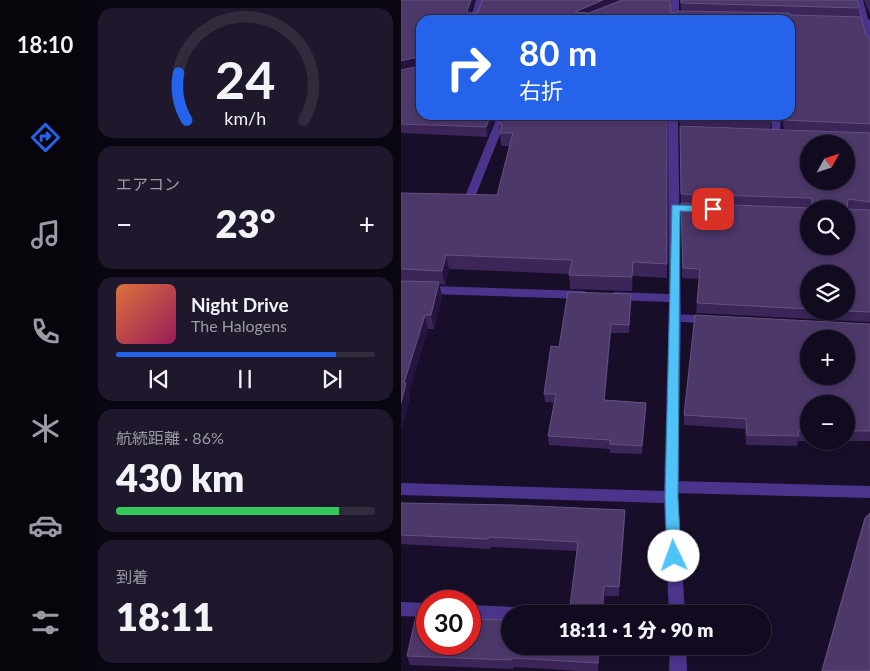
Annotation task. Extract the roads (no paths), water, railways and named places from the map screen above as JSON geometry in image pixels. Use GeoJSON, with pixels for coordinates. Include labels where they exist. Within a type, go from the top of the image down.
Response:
{"type":"FeatureCollection","features":[{"type":"Feature","properties":{"kind":"street"},"geometry":{"type":"LineString","coordinates":[[476,15],[480,0]]}},
{"type":"Feature","properties":{"kind":"street"},"geometry":{"type":"LineString","coordinates":[[675,0],[675,15]]}},
{"type":"Feature","properties":{"kind":"street"},"geometry":{"type":"LineString","coordinates":[[859,0],[867,22],[870,44]]}},
{"type":"Feature","properties":{"kind":"street"},"geometry":{"type":"LineString","coordinates":[[836,20],[867,22]]}},
{"type":"Feature","properties":{"kind":"street"},"geometry":{"type":"LineString","coordinates":[[441,197],[470,197],[502,120]]}},
{"type":"Feature","properties":{"kind":"street"},"geometry":{"type":"LineString","coordinates":[[673,120],[680,208],[674,298],[671,492],[677,605]]}},
{"type":"Feature","properties":{"kind":"street"},"geometry":{"type":"LineString","coordinates":[[776,120],[777,134]]}},
{"type":"Feature","properties":{"kind":"street"},"geometry":{"type":"LineString","coordinates":[[401,289],[674,298]]}},
{"type":"Feature","properties":{"kind":"street"},"geometry":{"type":"LineString","coordinates":[[675,318],[724,320]]}},
{"type":"Feature","properties":{"kind":"street"},"geometry":{"type":"LineString","coordinates":[[401,489],[870,492]]}},
{"type":"Feature","properties":{"kind":"street"},"geometry":{"type":"LineString","coordinates":[[401,609],[416,610]]}},
{"type":"Feature","properties":{"kind":"street"},"geometry":{"type":"LineString","coordinates":[[481,612],[501,613]]}},
{"type":"Feature","properties":{"kind":"street"},"geometry":{"type":"LineString","coordinates":[[678,655],[678,671]]}}]}
